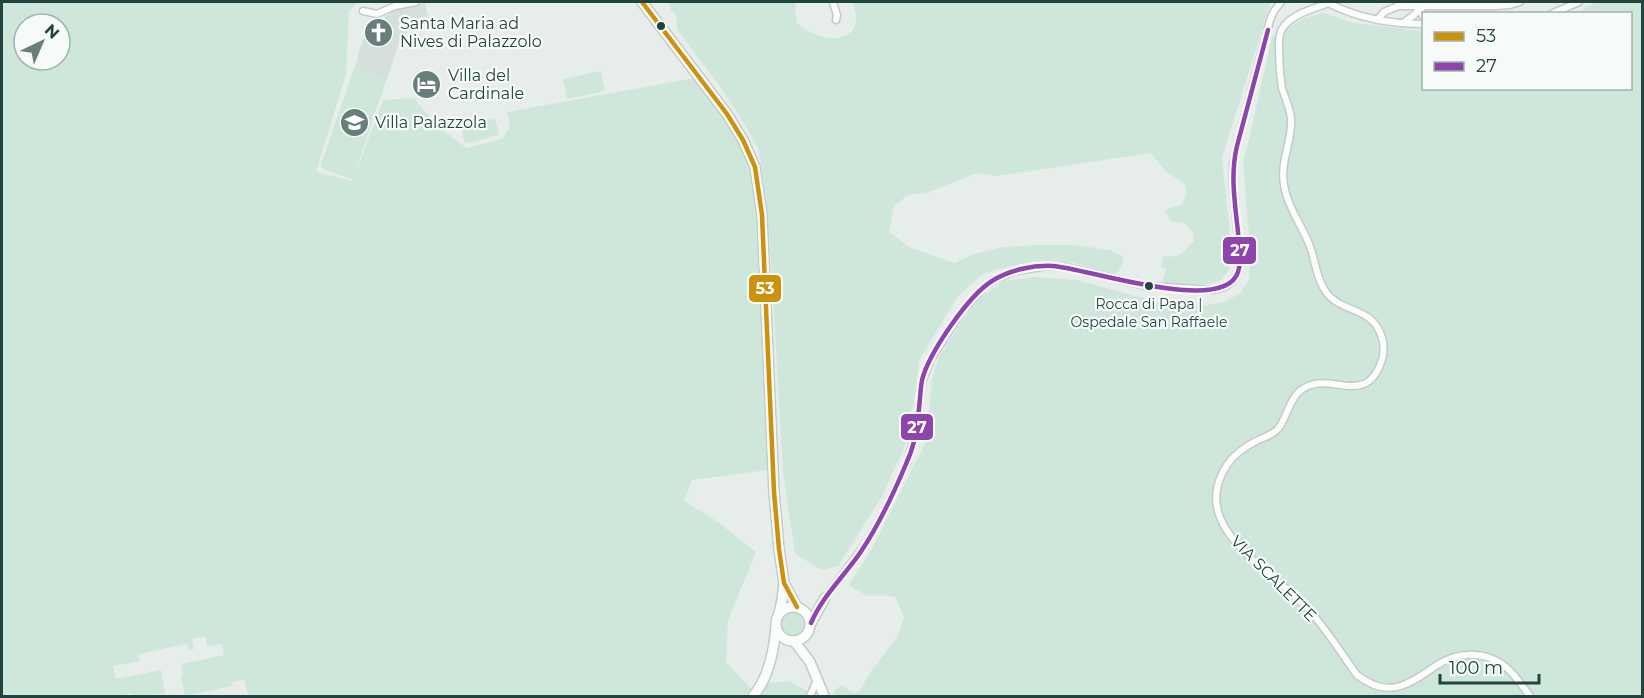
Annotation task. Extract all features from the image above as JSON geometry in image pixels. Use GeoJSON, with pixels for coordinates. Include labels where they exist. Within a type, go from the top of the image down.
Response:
{"type":"FeatureCollection","features":[{"type":"Feature","properties":{"kind":"main road"},"geometry":{"type":"LineString","coordinates":[[642,2],[732,122],[747,147],[757,176],[762,214],[775,507],[784,583],[773,652],[763,680],[753,696]]}},
{"type":"Feature","properties":{"kind":"main road"},"geometry":{"type":"LineString","coordinates":[[784,583],[799,608],[807,613],[810,627],[810,662]]}},
{"type":"Feature","properties":{"kind":"main road"},"geometry":{"type":"LineString","coordinates":[[778,616],[788,607],[799,608],[825,598]]}},
{"type":"Feature","properties":{"kind":"main road"},"geometry":{"type":"LineString","coordinates":[[773,652],[792,641],[803,638],[825,598]]}},
{"type":"Feature","properties":{"kind":"main road"},"geometry":{"type":"LineString","coordinates":[[776,627],[781,636],[792,641],[810,662],[824,696]]}},
{"type":"Feature","properties":{"kind":"street"},"geometry":{"type":"LineString","coordinates":[[363,11],[377,14],[395,6],[416,2]]}},
{"type":"Feature","properties":{"kind":"street"},"geometry":{"type":"LineString","coordinates":[[833,2],[837,15],[836,20]]}},
{"type":"Feature","properties":{"kind":"street"},"geometry":{"type":"LineString","coordinates":[[825,598],[867,542],[883,514],[906,463],[916,435],[922,382],[931,359],[965,306],[984,287],[996,279],[1026,268],[1048,266],[1071,268],[1141,285],[1176,289],[1217,290],[1227,286],[1235,279],[1239,270],[1240,256],[1233,184],[1234,161],[1270,20],[1281,2]]}},
{"type":"Feature","properties":{"kind":"street"},"geometry":{"type":"LineString","coordinates":[[1327,2],[1352,14],[1377,20],[1401,24],[1422,24]]}},
{"type":"Feature","properties":{"kind":"street","name":"VIA SCALETTE"},"geometry":{"type":"LineString","coordinates":[[1327,2],[1292,19],[1284,27],[1279,37],[1280,72],[1291,121],[1283,168],[1283,183],[1288,201],[1310,245],[1316,270],[1325,292],[1337,303],[1373,320],[1382,338],[1383,354],[1375,374],[1365,384],[1352,386],[1318,384],[1299,391],[1278,429],[1244,448],[1228,464],[1217,491],[1218,513],[1227,530],[1244,552],[1303,603],[1360,678],[1375,690],[1387,694],[1399,691],[1441,663],[1471,654],[1487,657],[1504,666],[1530,696]]}},
{"type":"Feature","properties":{"kind":"street"},"geometry":{"type":"LineString","coordinates":[[1377,20],[1384,12],[1392,8],[1423,5],[1500,6],[1520,2]]}},
{"type":"Feature","properties":{"kind":"street"},"geometry":{"type":"LineString","coordinates":[[1556,12],[1579,2]]}},
{"type":"Feature","properties":{"kind":"street"},"geometry":{"type":"LineString","coordinates":[[1422,12],[1423,5]]}},
{"type":"Feature","properties":{"kind":"street"},"geometry":{"type":"LineString","coordinates":[[1401,24],[1423,5]]}},
{"type":"Feature","properties":{"kind":"street"},"geometry":{"type":"LineString","coordinates":[[810,696],[818,680]]}},
{"type":"Feature","properties":{"kind":"shaded area","name":"Villa Palazzola"},"geometry":{"type":"Polygon","coordinates":[[[425,3],[428,16],[419,18],[419,22],[400,41],[352,179],[323,169],[321,165],[357,57],[365,36],[371,38],[372,35],[367,32],[371,23],[376,25],[393,11],[425,3]]]}},
{"type":"Feature","properties":{"kind":"green space"},"geometry":{"type":"Polygon","coordinates":[[[2,2],[358,2],[349,12],[346,74],[316,172],[352,181],[353,179],[323,169],[321,165],[355,66],[386,79],[354,177],[383,100],[414,98],[438,125],[467,148],[502,139],[510,127],[507,112],[695,78],[728,121],[742,145],[751,170],[755,198],[768,470],[692,480],[684,501],[715,520],[756,552],[728,620],[726,662],[751,689],[744,696],[248,696],[244,679],[232,682],[233,686],[185,696],[181,664],[224,655],[222,644],[207,646],[205,636],[192,639],[194,649],[189,650],[187,644],[139,654],[140,661],[113,666],[116,679],[161,670],[165,693],[132,696],[131,693],[119,696],[2,696],[2,2]]]}},
{"type":"Feature","properties":{"kind":"green space"},"geometry":{"type":"Polygon","coordinates":[[[668,2],[796,2],[797,23],[813,34],[832,38],[847,35],[855,27],[856,15],[851,2],[1273,2],[1270,4],[1222,158],[1232,252],[1229,270],[1221,280],[1212,284],[1162,285],[1166,269],[1161,268],[1163,256],[1181,254],[1194,241],[1193,232],[1185,223],[1172,222],[1165,212],[1169,208],[1181,205],[1187,194],[1185,184],[1168,173],[1150,153],[997,176],[977,173],[926,193],[908,195],[894,206],[889,232],[911,248],[955,263],[974,254],[1004,247],[1073,245],[1110,250],[1122,256],[1123,264],[1118,272],[1112,275],[1074,263],[1050,261],[1003,268],[984,273],[958,296],[919,360],[917,384],[905,446],[881,498],[838,566],[822,570],[795,554],[783,472],[769,226],[758,148],[724,92],[677,29],[676,15],[668,2]]]}},
{"type":"Feature","properties":{"kind":"green space"},"geometry":{"type":"Polygon","coordinates":[[[1596,2],[1642,2],[1642,696],[835,696],[833,692],[841,685],[854,693],[859,691],[897,638],[904,617],[895,597],[867,596],[849,585],[869,554],[926,442],[932,379],[939,357],[975,301],[1004,281],[1034,277],[1076,280],[1162,303],[1201,306],[1225,302],[1240,293],[1249,280],[1250,249],[1243,163],[1272,37],[1304,18],[1324,13],[1354,23],[1422,31],[1422,90],[1632,90],[1632,12],[1582,12],[1584,8],[1596,2]]]}},
{"type":"Feature","properties":{"kind":"green space"},"geometry":{"type":"Polygon","coordinates":[[[601,71],[605,91],[567,99],[563,79],[601,71]]]}},
{"type":"Feature","properties":{"kind":"green space"},"geometry":{"type":"Polygon","coordinates":[[[495,118],[499,135],[465,144],[461,127],[495,118]]]}},
{"type":"Feature","properties":{"kind":"green space"},"geometry":{"type":"Polygon","coordinates":[[[793,610],[803,614],[807,624],[803,634],[793,638],[783,634],[779,624],[783,614],[793,610]]]}},
{"type":"Feature","properties":{"kind":"green space"},"geometry":{"type":"Polygon","coordinates":[[[789,681],[807,691],[805,696],[759,696],[769,683],[789,681]]]}},
{"type":"Feature","properties":{"kind":"transit line","name":"53"},"geometry":{"type":"LineString","coordinates":[[642,2],[727,114],[743,140],[755,167],[762,215],[774,492],[779,549],[784,583],[797,607]]}},
{"type":"Feature","properties":{"kind":"transit line","name":"27"},"geometry":{"type":"LineString","coordinates":[[811,623],[827,595],[860,553],[885,510],[913,447],[922,380],[926,369],[951,326],[982,288],[1006,274],[1037,266],[1053,266],[1182,290],[1208,290],[1227,284],[1238,272],[1240,257],[1234,189],[1235,157],[1268,30]]}},
{"type":"Feature","properties":{"kind":"place","name":"Santa Maria ad Nives di Palazzolo"},"geometry":{"type":"Point","coordinates":[379,32]}},
{"type":"Feature","properties":{"kind":"place","name":"Villa del Cardinale"},"geometry":{"type":"Point","coordinates":[427,84]}},
{"type":"Feature","properties":{"kind":"place","name":"Villa Palazzola"},"geometry":{"type":"Point","coordinates":[354,122]}},
{"type":"Feature","properties":{"kind":"place","name":"Rocca di Papa | Ospedale San Raffaele"},"geometry":{"type":"Point","coordinates":[1149,286]}}]}
